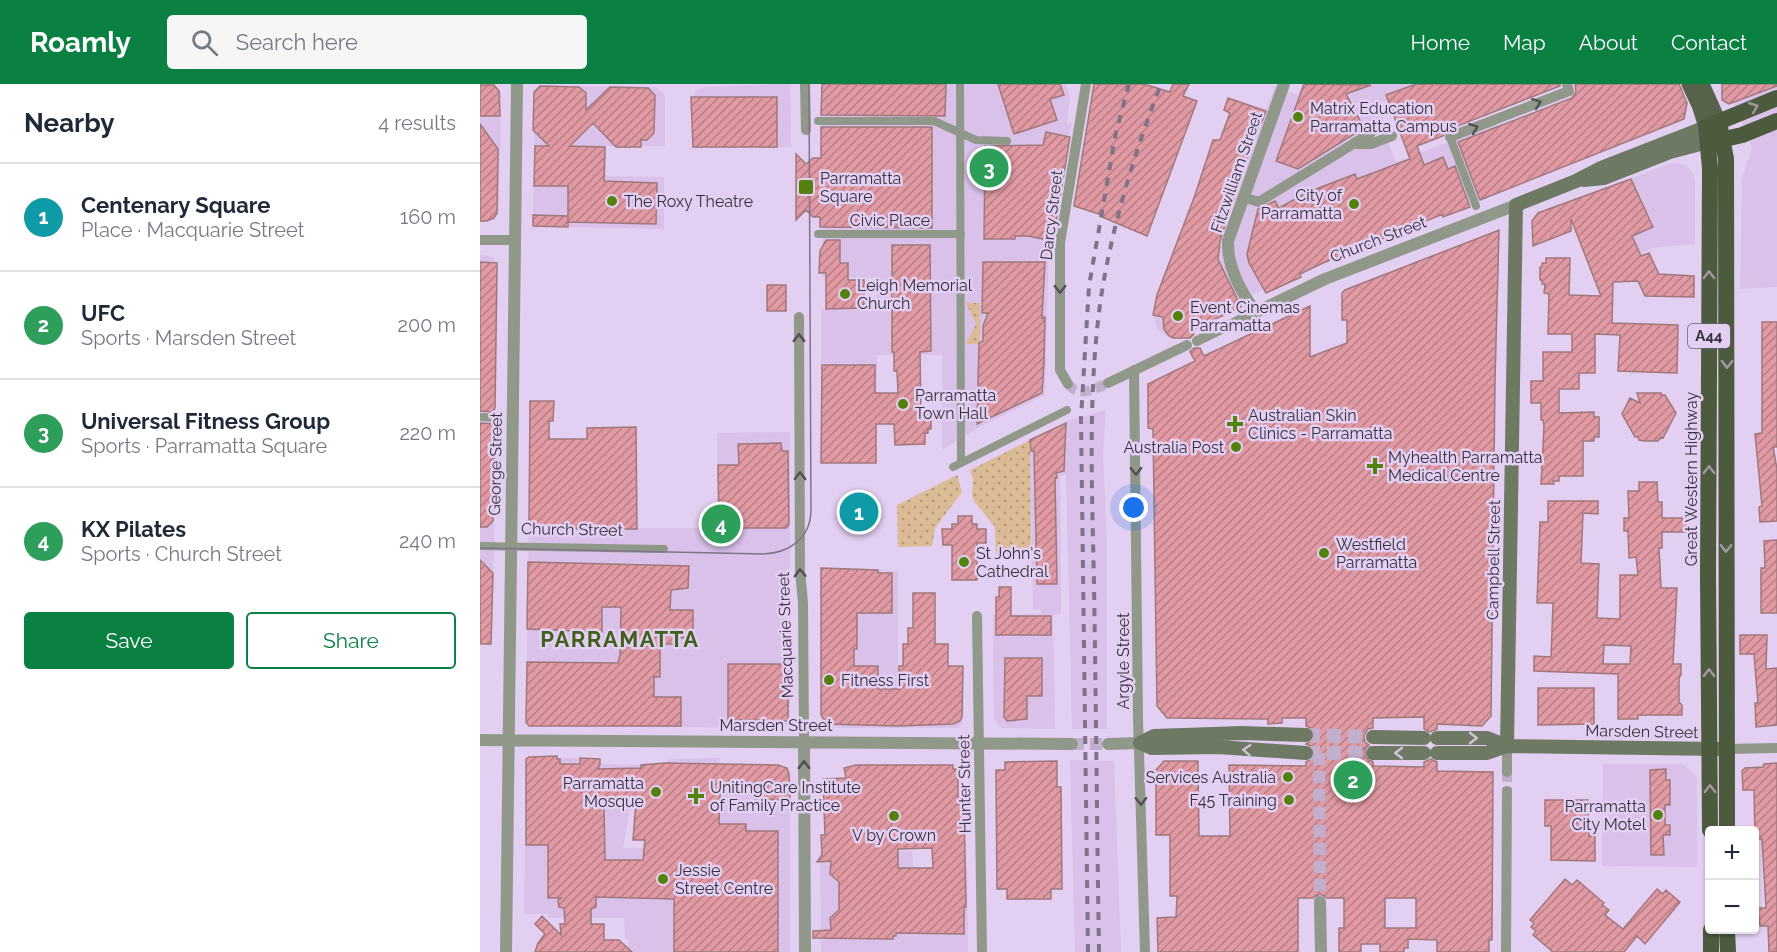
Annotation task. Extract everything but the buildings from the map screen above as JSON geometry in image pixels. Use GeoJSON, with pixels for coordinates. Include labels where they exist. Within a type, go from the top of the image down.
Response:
{"type":"FeatureCollection","features":[{"type":"Feature","properties":{"kind":"highway","name":"Church Street"},"geometry":{"type":"LineString","coordinates":[[1714,133],[1777,98]]}},
{"type":"Feature","properties":{"kind":"highway","name":"Church Street"},"geometry":{"type":"LineString","coordinates":[[1714,133],[1742,135],[1777,122]]}},
{"type":"Feature","properties":{"kind":"highway","name":"Great Western Highway"},"geometry":{"type":"LineString","coordinates":[[1710,826],[1718,749],[1726,159],[1714,133]]}},
{"type":"Feature","properties":{"kind":"highway","name":"Great Western Highway"},"geometry":{"type":"LineString","coordinates":[[1714,133],[1710,168],[1718,749],[1726,826]]}},
{"type":"Feature","properties":{"kind":"highway"},"geometry":{"type":"LineString","coordinates":[[1711,934],[1711,952]]}},
{"type":"Feature","properties":{"kind":"highway"},"geometry":{"type":"LineString","coordinates":[[1728,934],[1728,952]]}},
{"type":"Feature","properties":{"kind":"main road"},"geometry":{"type":"LineString","coordinates":[[1689,84],[1714,133]]}},
{"type":"Feature","properties":{"kind":"main road"},"geometry":{"type":"LineString","coordinates":[[1702,84],[1714,133]]}},
{"type":"Feature","properties":{"kind":"main road","name":"Church Street"},"geometry":{"type":"LineString","coordinates":[[1516,205],[1576,181],[1604,178],[1714,133]]}},
{"type":"Feature","properties":{"kind":"main road","name":"Campbell Street"},"geometry":{"type":"LineString","coordinates":[[1507,746],[1516,205]]}},
{"type":"Feature","properties":{"kind":"main road"},"geometry":{"type":"LineString","coordinates":[[1140,742],[1154,736],[1242,733],[1306,735]]}},
{"type":"Feature","properties":{"kind":"main road","name":"Marsden Street"},"geometry":{"type":"LineString","coordinates":[[1373,737],[1487,738],[1507,746]]}},
{"type":"Feature","properties":{"kind":"main road"},"geometry":{"type":"LineString","coordinates":[[1140,742],[1156,748],[1218,747],[1306,753]]}},
{"type":"Feature","properties":{"kind":"main road","name":"Marsden Street"},"geometry":{"type":"LineString","coordinates":[[1373,753],[1487,753],[1507,746],[1718,749]]}},
{"type":"Feature","properties":{"kind":"street","name":"George Street"},"geometry":{"type":"LineString","coordinates":[[506,952],[517,84]]}},
{"type":"Feature","properties":{"kind":"street"},"geometry":{"type":"LineString","coordinates":[[805,84],[806,130]]}},
{"type":"Feature","properties":{"kind":"street"},"geometry":{"type":"LineString","coordinates":[[960,84],[962,234],[957,465],[1067,410]]}},
{"type":"Feature","properties":{"kind":"street","name":"Darcy Street"},"geometry":{"type":"LineString","coordinates":[[1068,384],[1060,370],[1060,243],[1086,84]]}},
{"type":"Feature","properties":{"kind":"street","name":"Fitzwilliam Street"},"geometry":{"type":"LineString","coordinates":[[1256,312],[1253,297],[1238,265],[1235,247],[1247,198],[1284,84]]}},
{"type":"Feature","properties":{"kind":"street","name":"Fitzwilliam Street"},"geometry":{"type":"LineString","coordinates":[[1247,198],[1291,84]]}},
{"type":"Feature","properties":{"kind":"street"},"geometry":{"type":"LineString","coordinates":[[1476,206],[1450,137],[1569,91],[1567,84]]}},
{"type":"Feature","properties":{"kind":"street"},"geometry":{"type":"LineString","coordinates":[[818,121],[934,121],[976,140],[1007,141]]}},
{"type":"Feature","properties":{"kind":"street"},"geometry":{"type":"LineString","coordinates":[[1247,198],[1259,202],[1371,133]]}},
{"type":"Feature","properties":{"kind":"street"},"geometry":{"type":"LineString","coordinates":[[1353,144],[1371,144],[1392,136]]}},
{"type":"Feature","properties":{"kind":"street","name":"Church Street"},"geometry":{"type":"LineString","coordinates":[[1108,383],[1325,279],[1516,205]]}},
{"type":"Feature","properties":{"kind":"street","name":"Civic Place"},"geometry":{"type":"LineString","coordinates":[[818,234],[962,234]]}},
{"type":"Feature","properties":{"kind":"street"},"geometry":{"type":"LineString","coordinates":[[480,240],[515,240]]}},
{"type":"Feature","properties":{"kind":"street","name":"Macquarie Street"},"geometry":{"type":"LineString","coordinates":[[799,317],[800,571],[804,603],[805,952]]}},
{"type":"Feature","properties":{"kind":"street","name":"Argyle Street"},"geometry":{"type":"LineString","coordinates":[[1130,372],[1145,952]]}},
{"type":"Feature","properties":{"kind":"street"},"geometry":{"type":"LineString","coordinates":[[480,417],[499,418]]}},
{"type":"Feature","properties":{"kind":"street","name":"Church Street"},"geometry":{"type":"LineString","coordinates":[[480,546],[664,549]]}},
{"type":"Feature","properties":{"kind":"street","name":"Hunter Street"},"geometry":{"type":"LineString","coordinates":[[977,616],[982,952]]}},
{"type":"Feature","properties":{"kind":"street","name":"Marsden Street"},"geometry":{"type":"LineString","coordinates":[[480,740],[1072,744]]}},
{"type":"Feature","properties":{"kind":"street"},"geometry":{"type":"LineString","coordinates":[[1108,744],[1140,742]]}},
{"type":"Feature","properties":{"kind":"street","name":"Campbell Street"},"geometry":{"type":"LineString","coordinates":[[1507,746],[1507,772]]}},
{"type":"Feature","properties":{"kind":"street","name":"Marsden Street"},"geometry":{"type":"LineString","coordinates":[[1718,749],[1777,748]]}},
{"type":"Feature","properties":{"kind":"street"},"geometry":{"type":"LineString","coordinates":[[1506,952],[1507,791]]}},
{"type":"Feature","properties":{"kind":"street"},"geometry":{"type":"LineString","coordinates":[[1320,902],[1321,952]]}},
{"type":"Feature","properties":{"kind":"shaded area"},"geometry":{"type":"Polygon","coordinates":[[[790,84],[791,147],[692,147],[692,99],[696,91],[705,87],[790,84]]]}},
{"type":"Feature","properties":{"kind":"shaded area"},"geometry":{"type":"Polygon","coordinates":[[[822,84],[1066,84],[1070,96],[1067,124],[1072,123],[1049,235],[1045,395],[979,427],[942,450],[942,355],[877,355],[876,463],[821,463],[821,309],[877,309],[877,278],[822,277],[822,84]]]}},
{"type":"Feature","properties":{"kind":"shaded area"},"geometry":{"type":"Polygon","coordinates":[[[1303,84],[1432,84],[1378,104],[1388,133],[1385,135],[1396,162],[1495,124],[1517,185],[1330,257],[1168,336],[1164,335],[1156,327],[1154,314],[1229,113],[1224,110],[1228,98],[1266,111],[1275,86],[1298,95],[1303,84]]]}},
{"type":"Feature","properties":{"kind":"shaded area"},"geometry":{"type":"Polygon","coordinates":[[[1725,84],[1777,84],[1777,287],[1740,289],[1742,179],[1752,148],[1734,103],[1728,105],[1725,102],[1725,84]]]}},
{"type":"Feature","properties":{"kind":"shaded area"},"geometry":{"type":"Polygon","coordinates":[[[480,85],[495,85],[501,91],[499,212],[495,219],[490,220],[480,220],[480,85]]]}},
{"type":"Feature","properties":{"kind":"shaded area"},"geometry":{"type":"Polygon","coordinates":[[[541,86],[655,87],[664,93],[665,146],[606,146],[606,176],[664,177],[664,229],[533,226],[535,92],[541,86]]]}},
{"type":"Feature","properties":{"kind":"shaded area"},"geometry":{"type":"Polygon","coordinates":[[[1671,163],[1686,165],[1695,180],[1695,244],[1652,248],[1640,254],[1597,192],[1671,163]]]}},
{"type":"Feature","properties":{"kind":"shaded area"},"geometry":{"type":"Polygon","coordinates":[[[480,255],[493,257],[498,267],[493,608],[480,608],[480,255]]]}},
{"type":"Feature","properties":{"kind":"shaded area"},"geometry":{"type":"Polygon","coordinates":[[[966,303],[980,303],[980,344],[966,344],[976,324],[966,303]]]}},
{"type":"Feature","properties":{"kind":"shaded area"},"geometry":{"type":"Polygon","coordinates":[[[1106,410],[1103,453],[1107,544],[1107,729],[1072,729],[1066,474],[1060,477],[1061,614],[1053,615],[1055,729],[1000,728],[994,719],[993,615],[1041,614],[1041,610],[1033,610],[1030,440],[1067,421],[1106,410]]]}},
{"type":"Feature","properties":{"kind":"shaded area"},"geometry":{"type":"Polygon","coordinates":[[[636,427],[637,528],[718,528],[717,433],[790,432],[790,722],[784,728],[529,726],[526,723],[530,439],[587,439],[587,428],[636,427]]]}},
{"type":"Feature","properties":{"kind":"shaded area"},"geometry":{"type":"Polygon","coordinates":[[[1030,440],[1031,554],[996,554],[995,527],[974,501],[970,470],[1030,440]]]}},
{"type":"Feature","properties":{"kind":"shaded area"},"geometry":{"type":"Polygon","coordinates":[[[957,475],[962,492],[935,528],[932,546],[898,547],[897,505],[957,475]]]}},
{"type":"Feature","properties":{"kind":"shaded area"},"geometry":{"type":"Polygon","coordinates":[[[821,568],[898,571],[898,665],[963,666],[964,719],[959,728],[831,728],[822,723],[821,568]]]}},
{"type":"Feature","properties":{"kind":"shaded area"},"geometry":{"type":"Polygon","coordinates":[[[526,757],[600,759],[600,764],[641,765],[640,808],[630,808],[623,848],[661,848],[667,759],[720,758],[720,764],[786,767],[790,773],[790,952],[628,952],[624,918],[548,918],[547,914],[524,914],[526,757]]]}},
{"type":"Feature","properties":{"kind":"shaded area"},"geometry":{"type":"Polygon","coordinates":[[[1070,760],[1114,761],[1121,952],[1075,952],[1070,760]]]}},
{"type":"Feature","properties":{"kind":"shaded area"},"geometry":{"type":"Polygon","coordinates":[[[1603,764],[1683,764],[1697,777],[1697,867],[1602,866],[1603,764]]]}},
{"type":"Feature","properties":{"kind":"shaded area"},"geometry":{"type":"Polygon","coordinates":[[[912,851],[913,867],[967,867],[968,952],[821,952],[820,853],[912,851]]]}},
{"type":"Feature","properties":{"kind":"tunnel"},"geometry":{"type":"LineString","coordinates":[[1068,384],[1077,391],[1087,391],[1108,383]]}},
{"type":"Feature","properties":{"kind":"tunnel"},"geometry":{"type":"LineString","coordinates":[[1306,735],[1373,737]]}},
{"type":"Feature","properties":{"kind":"tunnel"},"geometry":{"type":"LineString","coordinates":[[1072,744],[1108,744]]}},
{"type":"Feature","properties":{"kind":"tunnel"},"geometry":{"type":"LineString","coordinates":[[1306,753],[1373,753]]}},
{"type":"Feature","properties":{"kind":"tunnel"},"geometry":{"type":"LineString","coordinates":[[1319,753],[1320,902]]}},
{"type":"Feature","properties":{"kind":"tunnel"},"geometry":{"type":"LineString","coordinates":[[1507,772],[1507,791]]}},
{"type":"Feature","properties":{"kind":"tram line"},"geometry":{"type":"LineString","coordinates":[[480,548],[763,554],[781,551],[802,537],[810,521],[811,511],[809,84]]}},
{"type":"Feature","properties":{"kind":"railway"},"geometry":{"type":"LineString","coordinates":[[1088,952],[1081,418],[1089,286],[1116,132],[1129,84]]}},
{"type":"Feature","properties":{"kind":"railway"},"geometry":{"type":"LineString","coordinates":[[1099,952],[1092,472],[1095,359],[1103,285],[1120,208],[1161,84]]}},
{"type":"Feature","properties":{"kind":"place","name":"Matrix Education Parramatta Campus"},"geometry":{"type":"Point","coordinates":[1298,117]}},
{"type":"Feature","properties":{"kind":"place","name":"Universal Fitness Group"},"geometry":{"type":"Point","coordinates":[989,168]}},
{"type":"Feature","properties":{"kind":"place","name":"Parramatta Square"},"geometry":{"type":"Point","coordinates":[806,187]}},
{"type":"Feature","properties":{"kind":"place","name":"The Roxy Theatre"},"geometry":{"type":"Point","coordinates":[612,201]}},
{"type":"Feature","properties":{"kind":"place","name":"City of Parramatta"},"geometry":{"type":"Point","coordinates":[1354,204]}},
{"type":"Feature","properties":{"kind":"place","name":"Leigh Memorial Church"},"geometry":{"type":"Point","coordinates":[845,294]}},
{"type":"Feature","properties":{"kind":"place","name":"Event Cinemas Parramatta"},"geometry":{"type":"Point","coordinates":[1178,316]}},
{"type":"Feature","properties":{"kind":"place","name":"Parramatta Town Hall"},"geometry":{"type":"Point","coordinates":[903,404]}},
{"type":"Feature","properties":{"kind":"place","name":"Australian Skin Clinics - Parramatta"},"geometry":{"type":"Point","coordinates":[1235,424]}},
{"type":"Feature","properties":{"kind":"place","name":"Australia Post"},"geometry":{"type":"Point","coordinates":[1236,447]}},
{"type":"Feature","properties":{"kind":"place","name":"Myhealth Parramatta Medical Centre"},"geometry":{"type":"Point","coordinates":[1375,466]}},
{"type":"Feature","properties":{"kind":"place","name":"Centenary Square"},"geometry":{"type":"Point","coordinates":[859,512]}},
{"type":"Feature","properties":{"kind":"place","name":"KX Pilates"},"geometry":{"type":"Point","coordinates":[721,524]}},
{"type":"Feature","properties":{"kind":"place","name":"Westfield Parramatta"},"geometry":{"type":"Point","coordinates":[1324,553]}},
{"type":"Feature","properties":{"kind":"place","name":"St John's Cathedral"},"geometry":{"type":"Point","coordinates":[964,562]}},
{"type":"Feature","properties":{"kind":"place","name":"Fitness First"},"geometry":{"type":"Point","coordinates":[829,680]}},
{"type":"Feature","properties":{"kind":"place","name":"Services Australia"},"geometry":{"type":"Point","coordinates":[1288,777]}},
{"type":"Feature","properties":{"kind":"place","name":"UFC"},"geometry":{"type":"Point","coordinates":[1353,780]}},
{"type":"Feature","properties":{"kind":"place","name":"Parramatta Mosque"},"geometry":{"type":"Point","coordinates":[656,792]}},
{"type":"Feature","properties":{"kind":"place","name":"UnitingCare Institute of Family Practice"},"geometry":{"type":"Point","coordinates":[696,796]}},
{"type":"Feature","properties":{"kind":"place","name":"F45 Training"},"geometry":{"type":"Point","coordinates":[1289,800]}},
{"type":"Feature","properties":{"kind":"place","name":"Parramatta City Motel"},"geometry":{"type":"Point","coordinates":[1658,815]}},
{"type":"Feature","properties":{"kind":"place","name":"V by Crown"},"geometry":{"type":"Point","coordinates":[894,816]}},
{"type":"Feature","properties":{"kind":"place","name":"Jessie Street Centre"},"geometry":{"type":"Point","coordinates":[663,879]}},
{"type":"Feature","properties":{"kind":"district","name":"PARRAMATTA"},"geometry":{"type":"Point","coordinates":[620,639]}}]}
